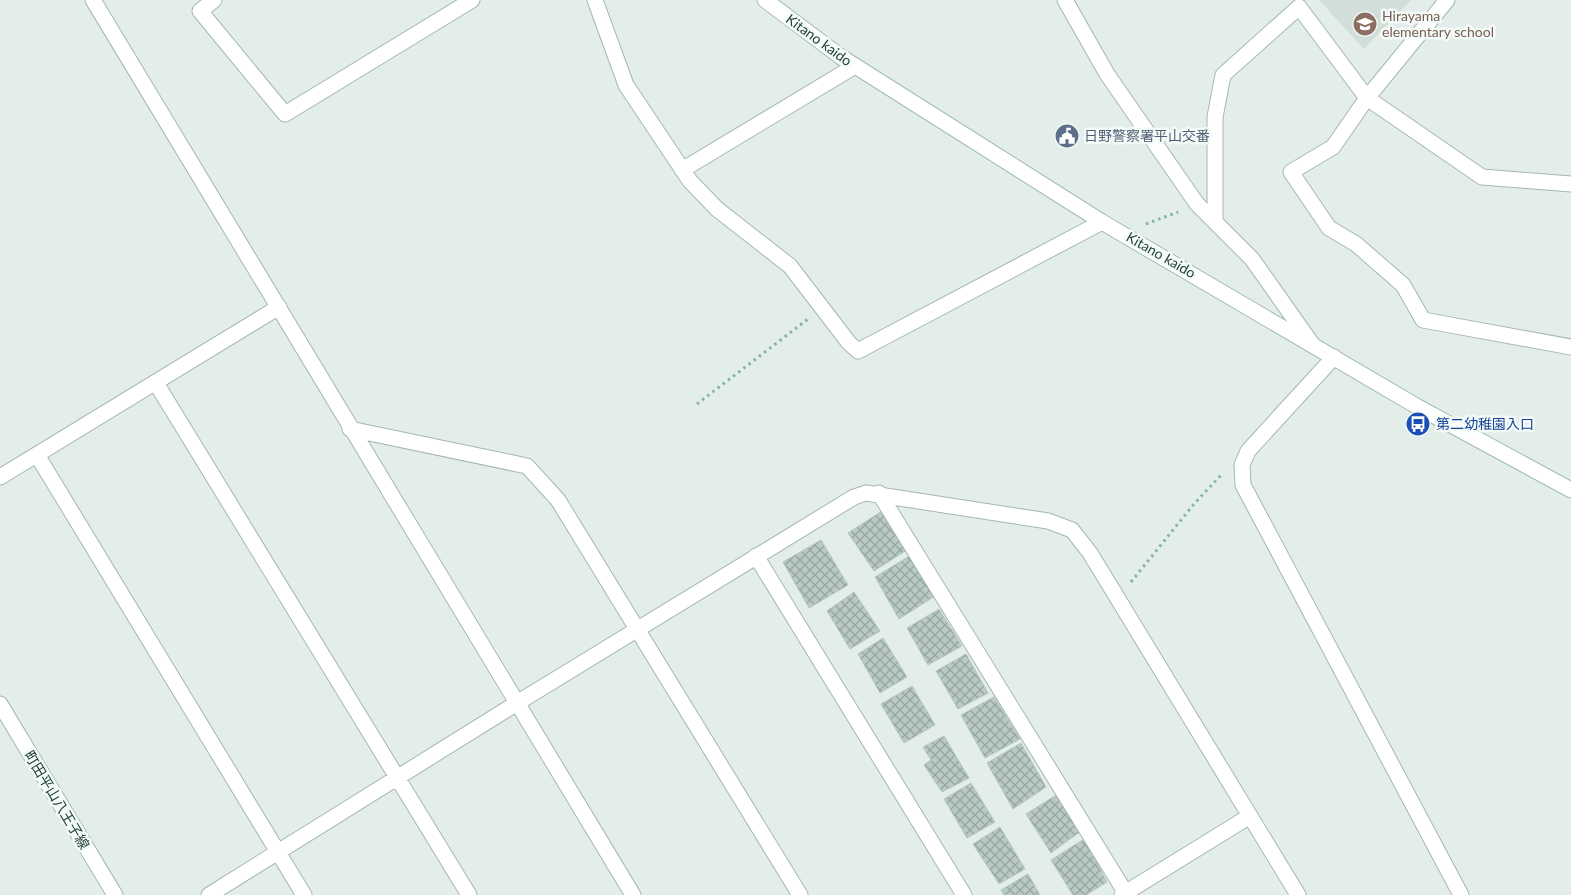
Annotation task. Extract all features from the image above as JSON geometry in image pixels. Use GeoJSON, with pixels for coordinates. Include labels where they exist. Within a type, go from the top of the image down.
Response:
{"type":"FeatureCollection","features":[{"type":"Feature","properties":{"kind":"street"},"geometry":{"type":"LineString","coordinates":[[93,0],[279,307],[350,429],[633,895]]}},
{"type":"Feature","properties":{"kind":"street"},"geometry":{"type":"LineString","coordinates":[[214,0],[200,11],[285,114],[472,0]]}},
{"type":"Feature","properties":{"kind":"street"},"geometry":{"type":"LineString","coordinates":[[595,0],[626,85],[690,181],[718,208],[790,266],[849,343],[858,350],[1102,222]]}},
{"type":"Feature","properties":{"kind":"street","name":"Kitano kaido"},"geometry":{"type":"LineString","coordinates":[[765,0],[856,66],[1102,222],[1418,407],[1571,490]]}},
{"type":"Feature","properties":{"kind":"street"},"geometry":{"type":"LineString","coordinates":[[1065,0],[1106,74],[1197,204],[1252,259],[1312,344]]}},
{"type":"Feature","properties":{"kind":"street"},"geometry":{"type":"LineString","coordinates":[[1447,0],[1367,98],[1333,147],[1291,172],[1329,228],[1356,244],[1403,285],[1423,320],[1571,347]]}},
{"type":"Feature","properties":{"kind":"street"},"geometry":{"type":"LineString","coordinates":[[1215,222],[1215,117],[1223,75],[1299,7],[1367,98],[1482,178],[1571,184]]}},
{"type":"Feature","properties":{"kind":"street"},"geometry":{"type":"LineString","coordinates":[[682,170],[856,66]]}},
{"type":"Feature","properties":{"kind":"street"},"geometry":{"type":"LineString","coordinates":[[0,477],[279,307]]}},
{"type":"Feature","properties":{"kind":"street"},"geometry":{"type":"LineString","coordinates":[[1334,357],[1248,451],[1242,465],[1243,485],[1461,895]]}},
{"type":"Feature","properties":{"kind":"street"},"geometry":{"type":"LineString","coordinates":[[156,383],[469,895]]}},
{"type":"Feature","properties":{"kind":"street"},"geometry":{"type":"LineString","coordinates":[[350,429],[527,466],[558,500],[800,895]]}},
{"type":"Feature","properties":{"kind":"street"},"geometry":{"type":"LineString","coordinates":[[37,455],[304,895]]}},
{"type":"Feature","properties":{"kind":"street"},"geometry":{"type":"LineString","coordinates":[[209,895],[756,556],[854,497],[866,493],[879,493],[1048,521],[1072,530],[1090,553],[1298,895]]}},
{"type":"Feature","properties":{"kind":"street"},"geometry":{"type":"LineString","coordinates":[[879,493],[1125,894],[1250,816]]}},
{"type":"Feature","properties":{"kind":"street"},"geometry":{"type":"LineString","coordinates":[[756,556],[964,895]]}},
{"type":"Feature","properties":{"kind":"street","name":"町田平山八王子線"},"geometry":{"type":"LineString","coordinates":[[0,704],[115,895]]}},
{"type":"Feature","properties":{"kind":"path"},"geometry":{"type":"LineString","coordinates":[[1121,232],[1161,219],[1197,204]]}},
{"type":"Feature","properties":{"kind":"path"},"geometry":{"type":"LineString","coordinates":[[697,404],[822,308]]}},
{"type":"Feature","properties":{"kind":"path"},"geometry":{"type":"LineString","coordinates":[[1138,574],[1194,504],[1229,467],[1242,465]]}},
{"type":"Feature","properties":{"kind":"shaded area","name":"Hirayama elementary school"},"geometry":{"type":"Polygon","coordinates":[[[1319,0],[1411,0],[1364,49],[1319,0]]]}},
{"type":"Feature","properties":{"kind":"building"},"geometry":{"type":"Polygon","coordinates":[[[882,511],[907,550],[874,571],[848,533],[882,511]]]}},
{"type":"Feature","properties":{"kind":"building"},"geometry":{"type":"Polygon","coordinates":[[[821,540],[848,585],[809,608],[783,562],[821,540]]]}},
{"type":"Feature","properties":{"kind":"building"},"geometry":{"type":"Polygon","coordinates":[[[911,555],[935,596],[899,619],[875,577],[911,555]]]}},
{"type":"Feature","properties":{"kind":"building"},"geometry":{"type":"Polygon","coordinates":[[[854,592],[880,631],[850,649],[827,611],[854,592]]]}},
{"type":"Feature","properties":{"kind":"building"},"geometry":{"type":"Polygon","coordinates":[[[939,609],[962,646],[928,665],[907,628],[939,609]]]}},
{"type":"Feature","properties":{"kind":"building"},"geometry":{"type":"Polygon","coordinates":[[[883,638],[907,677],[880,693],[858,654],[883,638]]]}},
{"type":"Feature","properties":{"kind":"building"},"geometry":{"type":"Polygon","coordinates":[[[966,654],[988,693],[958,709],[936,671],[966,654]]]}},
{"type":"Feature","properties":{"kind":"building"},"geometry":{"type":"Polygon","coordinates":[[[912,686],[935,725],[904,743],[881,704],[912,686]]]}},
{"type":"Feature","properties":{"kind":"building"},"geometry":{"type":"Polygon","coordinates":[[[994,697],[1020,739],[985,758],[961,715],[994,697]]]}},
{"type":"Feature","properties":{"kind":"building"},"geometry":{"type":"Polygon","coordinates":[[[944,736],[969,778],[942,792],[924,765],[931,760],[923,747],[944,736]]]}},
{"type":"Feature","properties":{"kind":"building"},"geometry":{"type":"Polygon","coordinates":[[[1021,743],[1046,787],[1013,809],[987,763],[1021,743]]]}},
{"type":"Feature","properties":{"kind":"building"},"geometry":{"type":"Polygon","coordinates":[[[971,783],[995,822],[967,838],[944,799],[971,783]]]}},
{"type":"Feature","properties":{"kind":"building"},"geometry":{"type":"Polygon","coordinates":[[[1058,794],[1081,831],[1051,853],[1026,814],[1058,794]]]}},
{"type":"Feature","properties":{"kind":"building"},"geometry":{"type":"Polygon","coordinates":[[[1000,827],[1025,869],[999,884],[973,844],[1000,827]]]}},
{"type":"Feature","properties":{"kind":"building"},"geometry":{"type":"Polygon","coordinates":[[[1084,839],[1107,882],[1086,895],[1073,895],[1051,860],[1084,839]]]}},
{"type":"Feature","properties":{"kind":"building"},"geometry":{"type":"Polygon","coordinates":[[[1028,874],[1040,895],[1004,895],[1001,890],[1028,874]]]}},
{"type":"Feature","properties":{"kind":"place","name":"Hirayama elementary school"},"geometry":{"type":"Point","coordinates":[1365,24]}},
{"type":"Feature","properties":{"kind":"place","name":"日野警察署平山交番"},"geometry":{"type":"Point","coordinates":[1067,136]}},
{"type":"Feature","properties":{"kind":"place","name":"第二幼稚園入口"},"geometry":{"type":"Point","coordinates":[1418,424]}}]}
